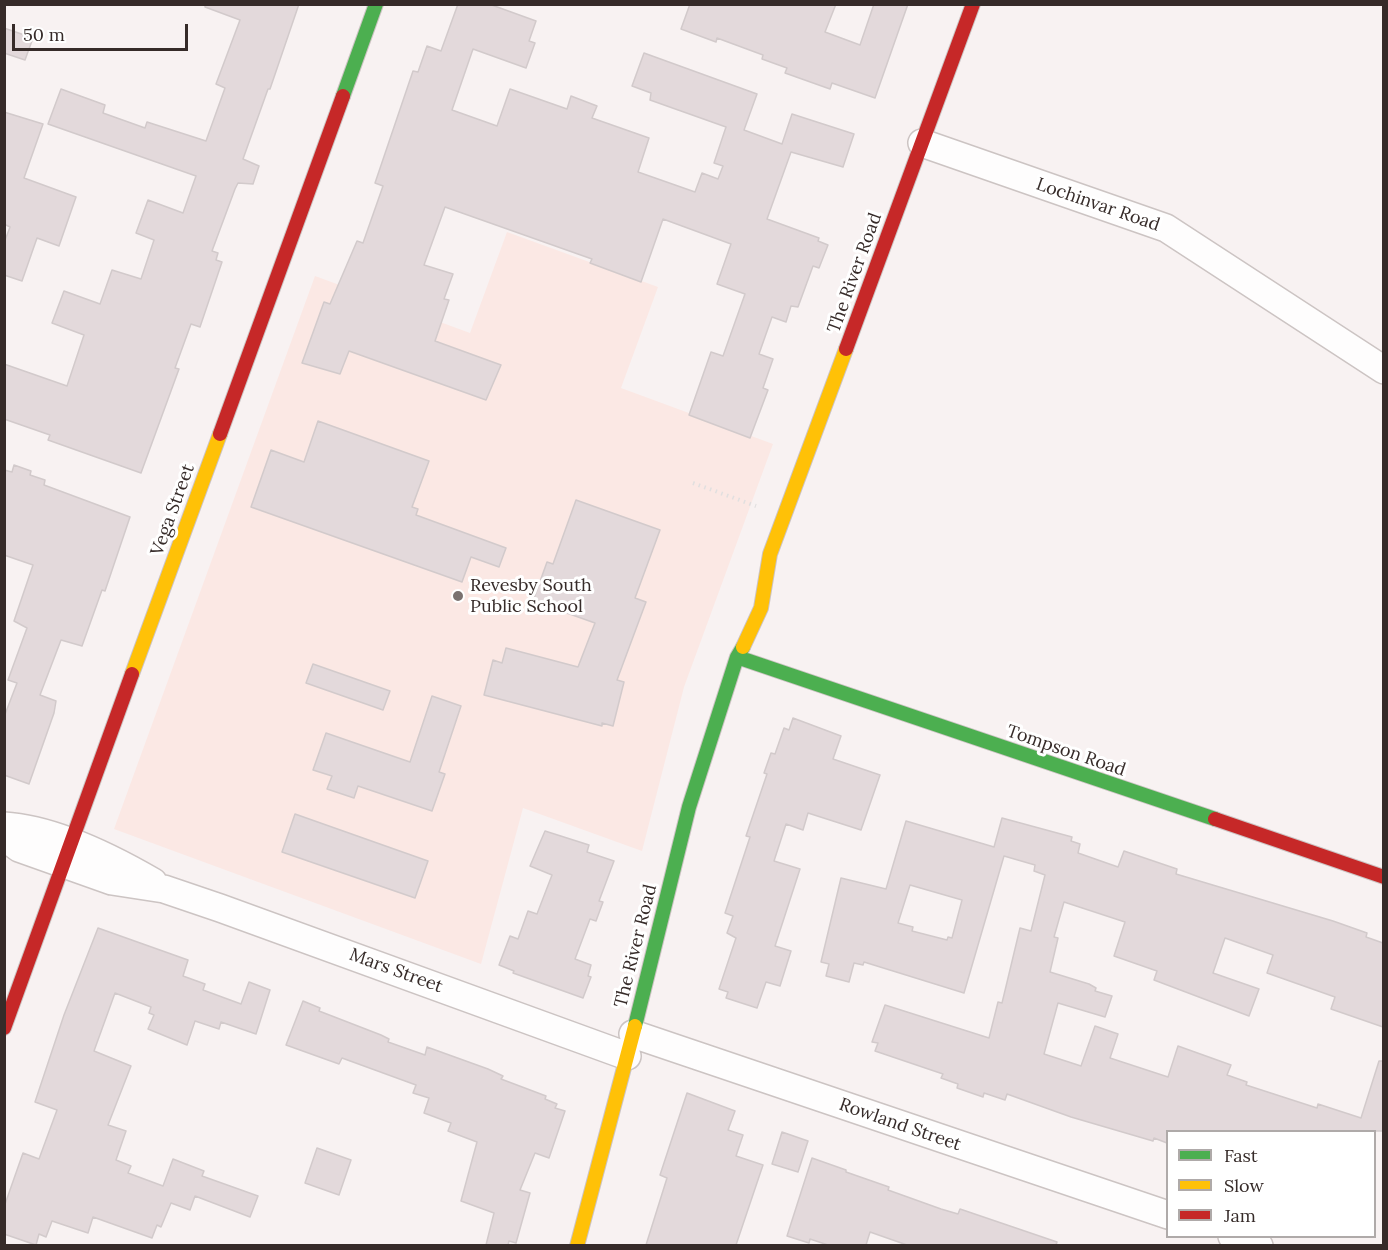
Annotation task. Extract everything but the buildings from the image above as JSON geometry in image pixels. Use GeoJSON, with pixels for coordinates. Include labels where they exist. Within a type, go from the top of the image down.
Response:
{"type":"FeatureCollection","features":[{"type":"Feature","properties":{"kind":"street","name":"Vega Street"},"geometry":{"type":"LineString","coordinates":[[4,1028],[376,4]]}},
{"type":"Feature","properties":{"kind":"street","name":"The River Road"},"geometry":{"type":"LineString","coordinates":[[577,1245],[630,1045],[688,807],[737,657],[751,636],[768,586],[770,554],[973,4]]}},
{"type":"Feature","properties":{"kind":"street","name":"Lochinvar Road"},"geometry":{"type":"LineString","coordinates":[[922,143],[1166,228],[1383,370]]}},
{"type":"Feature","properties":{"kind":"street","name":"The River Road"},"geometry":{"type":"LineString","coordinates":[[749,587],[752,577],[770,554]]}},
{"type":"Feature","properties":{"kind":"street","name":"The River Road"},"geometry":{"type":"LineString","coordinates":[[733,634],[737,657]]}},
{"type":"Feature","properties":{"kind":"street","name":"Tompson Road"},"geometry":{"type":"LineString","coordinates":[[737,657],[1383,877]]}},
{"type":"Feature","properties":{"kind":"street","name":"Mars Street"},"geometry":{"type":"LineString","coordinates":[[4,826],[28,828],[112,881],[164,888],[630,1045]]}},
{"type":"Feature","properties":{"kind":"street","name":"Mars Street"},"geometry":{"type":"LineString","coordinates":[[4,837],[19,848],[67,854]]}},
{"type":"Feature","properties":{"kind":"street","name":"Rowland Street"},"geometry":{"type":"LineString","coordinates":[[630,1045],[1166,1215]]}},
{"type":"Feature","properties":{"kind":"street"},"geometry":{"type":"LineString","coordinates":[[1238,1238],[1259,1245]]}},
{"type":"Feature","properties":{"kind":"path"},"geometry":{"type":"LineString","coordinates":[[693,483],[756,506]]}},
{"type":"Feature","properties":{"kind":"shaded area","name":"Revesby South Public School"},"geometry":{"type":"Polygon","coordinates":[[[507,232],[658,287],[621,388],[773,444],[684,687],[642,851],[523,808],[481,964],[114,829],[315,276],[470,333],[507,232]]]}},
{"type":"Feature","properties":{"kind":"traffic: fast"},"geometry":{"type":"LineString","coordinates":[[343,96],[376,4]]}},
{"type":"Feature","properties":{"kind":"traffic: fast"},"geometry":{"type":"LineString","coordinates":[[635,1026],[689,807],[737,657],[743,647]]}},
{"type":"Feature","properties":{"kind":"traffic: fast"},"geometry":{"type":"LineString","coordinates":[[737,657],[1215,819]]}},
{"type":"Feature","properties":{"kind":"traffic: slow"},"geometry":{"type":"LineString","coordinates":[[743,647],[761,608],[770,554],[846,349]]}},
{"type":"Feature","properties":{"kind":"traffic: slow"},"geometry":{"type":"LineString","coordinates":[[132,674],[220,434]]}},
{"type":"Feature","properties":{"kind":"traffic: slow"},"geometry":{"type":"LineString","coordinates":[[577,1246],[635,1026]]}},
{"type":"Feature","properties":{"kind":"traffic: jam"},"geometry":{"type":"LineString","coordinates":[[846,349],[973,4]]}},
{"type":"Feature","properties":{"kind":"traffic: jam"},"geometry":{"type":"LineString","coordinates":[[220,434],[343,96]]}},
{"type":"Feature","properties":{"kind":"traffic: jam"},"geometry":{"type":"LineString","coordinates":[[4,1028],[132,674]]}},
{"type":"Feature","properties":{"kind":"traffic: jam"},"geometry":{"type":"LineString","coordinates":[[1215,819],[1384,877]]}},
{"type":"Feature","properties":{"kind":"place","name":"Revesby South Public School"},"geometry":{"type":"Point","coordinates":[458,596]}}]}
